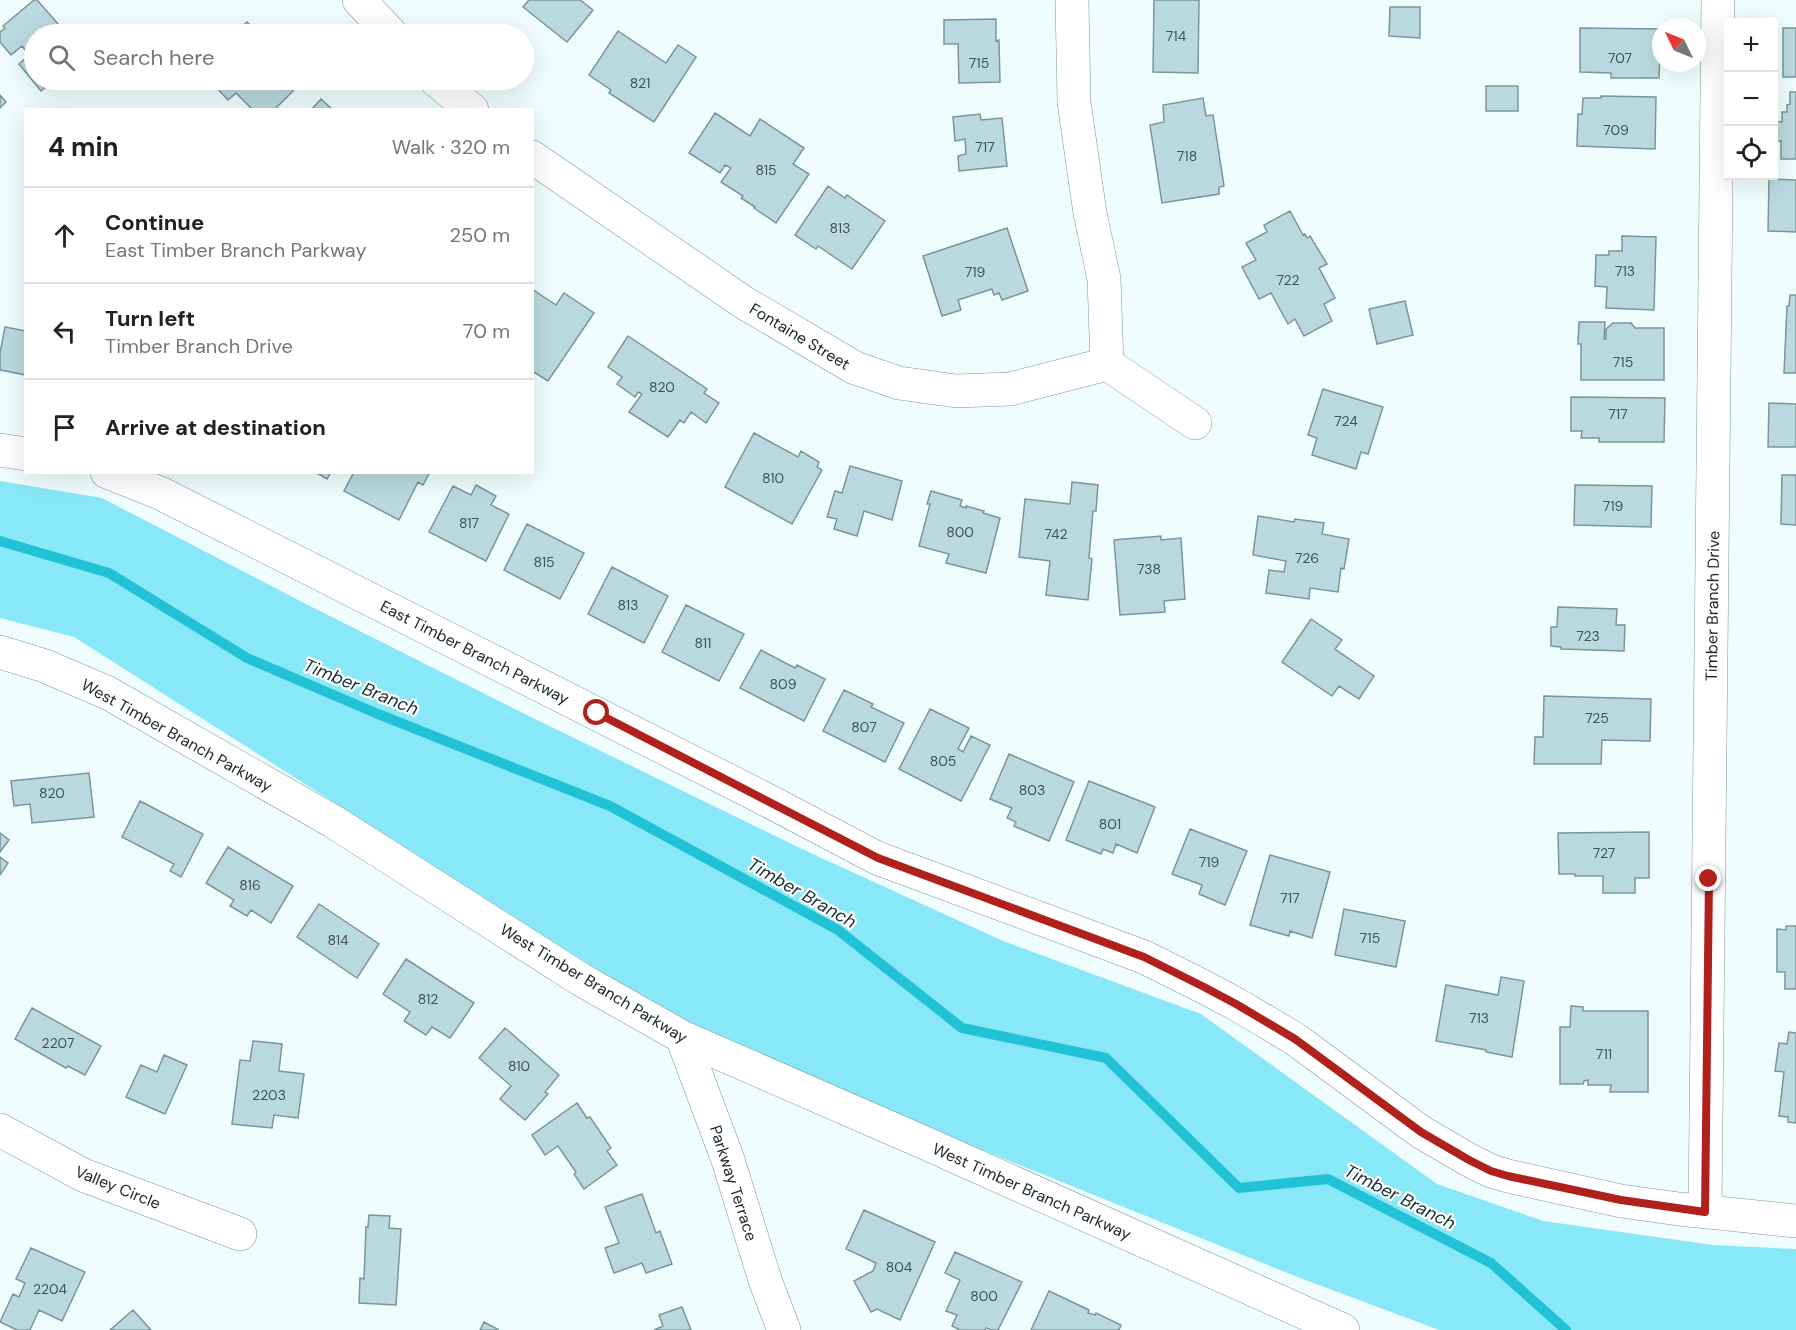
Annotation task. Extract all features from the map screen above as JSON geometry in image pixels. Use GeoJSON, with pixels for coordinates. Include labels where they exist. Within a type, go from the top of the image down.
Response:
{"type":"FeatureCollection","features":[{"type":"Feature","properties":{"kind":"street"},"geometry":{"type":"LineString","coordinates":[[359,0],[382,24]]}},
{"type":"Feature","properties":{"kind":"street"},"geometry":{"type":"LineString","coordinates":[[1072,0],[1074,102],[1090,213],[1104,279],[1107,364],[1196,423]]}},
{"type":"Feature","properties":{"kind":"street","name":"Timber Branch Drive"},"geometry":{"type":"LineString","coordinates":[[1705,1212],[1718,0]]}},
{"type":"Feature","properties":{"kind":"street"},"geometry":{"type":"LineString","coordinates":[[448,90],[470,108]]}},
{"type":"Feature","properties":{"kind":"street","name":"Fontaine Street"},"geometry":{"type":"LineString","coordinates":[[534,158],[743,302],[855,368],[899,383],[956,391],[1010,389],[1107,364]]}},
{"type":"Feature","properties":{"kind":"street"},"geometry":{"type":"LineString","coordinates":[[0,450],[24,454]]}},
{"type":"Feature","properties":{"kind":"street","name":"East Timber Branch Parkway"},"geometry":{"type":"LineString","coordinates":[[112,474],[171,498],[753,792],[878,858],[1144,957],[1194,982],[1295,1039],[1421,1132],[1491,1171],[1621,1200],[1705,1212],[1796,1221]]}},
{"type":"Feature","properties":{"kind":"street","name":"West Timber Branch Parkway"},"geometry":{"type":"LineString","coordinates":[[0,652],[45,666],[108,693],[334,822],[580,979],[682,1036],[1343,1330]]}},
{"type":"Feature","properties":{"kind":"street","name":"Parkway Terrace"},"geometry":{"type":"LineString","coordinates":[[682,1036],[728,1160],[765,1280],[784,1330]]}},
{"type":"Feature","properties":{"kind":"street","name":"Valley Circle"},"geometry":{"type":"LineString","coordinates":[[0,1130],[83,1175],[240,1234]]}},
{"type":"Feature","properties":{"kind":"shaded area"},"geometry":{"type":"Polygon","coordinates":[[[0,481],[102,498],[533,718],[804,850],[1003,941],[1201,1014],[1437,1184],[1543,1221],[1713,1245],[1796,1249],[1796,1330],[1439,1330],[1295,1276],[724,1046],[643,999],[74,637],[0,618],[0,481]]]}},
{"type":"Feature","properties":{"kind":"building"},"geometry":{"type":"Polygon","coordinates":[[[34,0],[37,0],[58,24],[24,24],[24,49],[22,46],[11,55],[0,42],[0,32],[5,28],[3,26],[34,0]]]}},
{"type":"Feature","properties":{"kind":"building"},"geometry":{"type":"Polygon","coordinates":[[[529,0],[580,0],[593,10],[567,42],[523,7],[529,0]]]}},
{"type":"Feature","properties":{"kind":"building"},"geometry":{"type":"Polygon","coordinates":[[[1154,0],[1199,0],[1198,73],[1153,72],[1154,0]]]}},
{"type":"Feature","properties":{"kind":"building"},"geometry":{"type":"Polygon","coordinates":[[[1390,7],[1420,7],[1420,38],[1389,36],[1390,7]]]}},
{"type":"Feature","properties":{"kind":"building"},"geometry":{"type":"Polygon","coordinates":[[[996,19],[1000,82],[959,83],[958,44],[944,44],[944,20],[996,19]]]}},
{"type":"Feature","properties":{"kind":"building"},"geometry":{"type":"Polygon","coordinates":[[[1580,28],[1652,29],[1652,72],[1659,72],[1659,78],[1611,78],[1611,73],[1580,72],[1580,28]]]}},
{"type":"Feature","properties":{"kind":"building"},"geometry":{"type":"Polygon","coordinates":[[[1783,28],[1796,28],[1796,77],[1783,77],[1783,28]]]}},
{"type":"Feature","properties":{"kind":"building"},"geometry":{"type":"Polygon","coordinates":[[[618,31],[666,63],[678,45],[696,57],[654,122],[609,93],[611,90],[589,75],[618,31]]]}},
{"type":"Feature","properties":{"kind":"building"},"geometry":{"type":"Polygon","coordinates":[[[24,60],[24,70],[19,64],[24,60]]]}},
{"type":"Feature","properties":{"kind":"building"},"geometry":{"type":"Polygon","coordinates":[[[1486,86],[1518,86],[1518,111],[1486,111],[1486,86]]]}},
{"type":"Feature","properties":{"kind":"building"},"geometry":{"type":"Polygon","coordinates":[[[219,90],[293,91],[276,108],[251,108],[236,93],[228,100],[219,90]]]}},
{"type":"Feature","properties":{"kind":"building"},"geometry":{"type":"Polygon","coordinates":[[[1790,92],[1796,92],[1796,159],[1781,159],[1778,122],[1782,122],[1782,112],[1787,112],[1787,105],[1790,104],[1790,92]]]}},
{"type":"Feature","properties":{"kind":"building"},"geometry":{"type":"Polygon","coordinates":[[[0,95],[6,102],[0,108],[0,95]]]}},
{"type":"Feature","properties":{"kind":"building"},"geometry":{"type":"Polygon","coordinates":[[[1601,96],[1656,97],[1655,149],[1577,146],[1578,114],[1582,114],[1583,98],[1601,98],[1601,96]]]}},
{"type":"Feature","properties":{"kind":"building"},"geometry":{"type":"Polygon","coordinates":[[[1203,98],[1206,116],[1213,115],[1224,186],[1219,187],[1219,194],[1162,203],[1150,125],[1164,122],[1163,105],[1203,98]]]}},
{"type":"Feature","properties":{"kind":"building"},"geometry":{"type":"Polygon","coordinates":[[[321,99],[331,108],[313,108],[321,99]]]}},
{"type":"Feature","properties":{"kind":"building"},"geometry":{"type":"Polygon","coordinates":[[[715,113],[750,136],[760,119],[804,148],[793,164],[809,174],[776,223],[741,198],[743,196],[721,182],[731,168],[725,165],[720,173],[689,153],[715,113]]]}},
{"type":"Feature","properties":{"kind":"building"},"geometry":{"type":"Polygon","coordinates":[[[980,114],[981,120],[1002,118],[1007,166],[959,171],[958,156],[966,154],[965,139],[955,141],[953,117],[980,114]]]}},
{"type":"Feature","properties":{"kind":"building"},"geometry":{"type":"Polygon","coordinates":[[[1769,180],[1796,180],[1796,232],[1768,231],[1769,180]]]}},
{"type":"Feature","properties":{"kind":"building"},"geometry":{"type":"Polygon","coordinates":[[[828,186],[845,198],[847,195],[885,221],[852,269],[818,246],[816,249],[795,235],[828,186]]]}},
{"type":"Feature","properties":{"kind":"building"},"geometry":{"type":"Polygon","coordinates":[[[1290,211],[1303,235],[1305,234],[1307,238],[1310,236],[1327,264],[1319,268],[1335,298],[1324,304],[1332,321],[1304,336],[1295,319],[1288,324],[1271,293],[1259,299],[1242,267],[1256,260],[1246,243],[1267,232],[1264,225],[1290,211]]]}},
{"type":"Feature","properties":{"kind":"building"},"geometry":{"type":"Polygon","coordinates":[[[1007,228],[1028,291],[1002,300],[999,293],[994,295],[992,289],[958,300],[961,310],[942,316],[923,256],[1007,228]]]}},
{"type":"Feature","properties":{"kind":"building"},"geometry":{"type":"Polygon","coordinates":[[[1622,236],[1656,237],[1654,310],[1606,308],[1607,287],[1595,286],[1596,255],[1609,255],[1609,251],[1622,251],[1622,236]]]}},
{"type":"Feature","properties":{"kind":"building"},"geometry":{"type":"Polygon","coordinates":[[[534,290],[556,305],[564,293],[594,313],[548,381],[534,372],[534,290]]]}},
{"type":"Feature","properties":{"kind":"building"},"geometry":{"type":"Polygon","coordinates":[[[1790,295],[1796,295],[1796,373],[1784,373],[1787,306],[1789,306],[1790,295]]]}},
{"type":"Feature","properties":{"kind":"building"},"geometry":{"type":"Polygon","coordinates":[[[1405,301],[1413,335],[1377,344],[1369,309],[1405,301]]]}},
{"type":"Feature","properties":{"kind":"building"},"geometry":{"type":"Polygon","coordinates":[[[1579,322],[1605,322],[1604,339],[1606,339],[1606,329],[1613,323],[1631,323],[1635,328],[1664,328],[1664,380],[1581,380],[1579,322]]]}},
{"type":"Feature","properties":{"kind":"building"},"geometry":{"type":"Polygon","coordinates":[[[5,327],[24,331],[24,375],[0,370],[0,353],[5,327]]]}},
{"type":"Feature","properties":{"kind":"building"},"geometry":{"type":"Polygon","coordinates":[[[628,336],[707,389],[704,393],[719,403],[706,423],[691,412],[684,423],[680,420],[668,437],[629,412],[642,394],[638,392],[635,397],[617,384],[622,377],[608,367],[628,336]]]}},
{"type":"Feature","properties":{"kind":"building"},"geometry":{"type":"Polygon","coordinates":[[[1323,389],[1383,407],[1368,454],[1361,452],[1356,469],[1312,455],[1317,438],[1308,435],[1323,389]]]}},
{"type":"Feature","properties":{"kind":"building"},"geometry":{"type":"Polygon","coordinates":[[[1571,397],[1665,398],[1664,442],[1599,442],[1599,438],[1581,438],[1582,431],[1571,431],[1571,397]]]}},
{"type":"Feature","properties":{"kind":"building"},"geometry":{"type":"Polygon","coordinates":[[[1769,403],[1796,404],[1796,447],[1768,447],[1769,403]]]}},
{"type":"Feature","properties":{"kind":"building"},"geometry":{"type":"Polygon","coordinates":[[[754,433],[798,457],[801,451],[819,462],[817,467],[822,470],[792,524],[725,487],[754,433]]]}},
{"type":"Feature","properties":{"kind":"building"},"geometry":{"type":"Polygon","coordinates":[[[850,466],[902,481],[892,520],[864,511],[857,536],[834,529],[837,519],[827,517],[835,491],[842,493],[850,466]]]}},
{"type":"Feature","properties":{"kind":"building"},"geometry":{"type":"Polygon","coordinates":[[[318,474],[330,474],[327,479],[318,474]]]}},
{"type":"Feature","properties":{"kind":"building"},"geometry":{"type":"Polygon","coordinates":[[[353,474],[429,474],[423,485],[418,482],[399,520],[344,491],[353,474]]]}},
{"type":"Feature","properties":{"kind":"building"},"geometry":{"type":"Polygon","coordinates":[[[1782,475],[1796,475],[1796,525],[1781,524],[1782,475]]]}},
{"type":"Feature","properties":{"kind":"building"},"geometry":{"type":"Polygon","coordinates":[[[1072,482],[1098,485],[1096,511],[1093,511],[1088,600],[1046,595],[1050,561],[1019,557],[1025,499],[1070,504],[1072,482]]]}},
{"type":"Feature","properties":{"kind":"building"},"geometry":{"type":"Polygon","coordinates":[[[476,485],[496,496],[491,505],[509,514],[486,561],[429,532],[453,486],[471,495],[476,485]]]}},
{"type":"Feature","properties":{"kind":"building"},"geometry":{"type":"Polygon","coordinates":[[[1575,485],[1652,486],[1651,527],[1574,525],[1575,485]]]}},
{"type":"Feature","properties":{"kind":"building"},"geometry":{"type":"Polygon","coordinates":[[[931,491],[962,500],[960,506],[984,511],[983,513],[1000,518],[986,573],[946,563],[949,554],[919,546],[931,491]]]}},
{"type":"Feature","properties":{"kind":"building"},"geometry":{"type":"Polygon","coordinates":[[[1258,516],[1294,522],[1295,519],[1324,523],[1322,534],[1349,539],[1344,569],[1341,568],[1338,592],[1310,588],[1309,599],[1266,593],[1269,570],[1284,572],[1286,561],[1253,555],[1258,516]]]}},
{"type":"Feature","properties":{"kind":"building"},"geometry":{"type":"Polygon","coordinates":[[[527,524],[584,553],[560,599],[504,570],[527,524]]]}},
{"type":"Feature","properties":{"kind":"building"},"geometry":{"type":"Polygon","coordinates":[[[1161,536],[1161,540],[1181,538],[1185,599],[1164,601],[1165,612],[1120,615],[1114,540],[1161,536]]]}},
{"type":"Feature","properties":{"kind":"building"},"geometry":{"type":"Polygon","coordinates":[[[612,567],[668,596],[644,643],[588,614],[612,567]]]}},
{"type":"Feature","properties":{"kind":"building"},"geometry":{"type":"Polygon","coordinates":[[[686,605],[744,634],[719,681],[662,652],[686,605]]]}},
{"type":"Feature","properties":{"kind":"building"},"geometry":{"type":"Polygon","coordinates":[[[1558,607],[1617,609],[1616,625],[1625,625],[1624,651],[1561,649],[1561,647],[1551,646],[1551,627],[1557,627],[1558,607]]]}},
{"type":"Feature","properties":{"kind":"building"},"geometry":{"type":"Polygon","coordinates":[[[1311,619],[1342,640],[1335,649],[1374,676],[1359,699],[1339,686],[1332,696],[1282,662],[1311,619]]]}},
{"type":"Feature","properties":{"kind":"building"},"geometry":{"type":"Polygon","coordinates":[[[761,650],[795,668],[797,665],[825,679],[804,721],[740,688],[761,650]]]}},
{"type":"Feature","properties":{"kind":"building"},"geometry":{"type":"Polygon","coordinates":[[[844,690],[873,704],[871,707],[904,723],[885,762],[823,731],[844,690]]]}},
{"type":"Feature","properties":{"kind":"building"},"geometry":{"type":"Polygon","coordinates":[[[1544,696],[1651,699],[1650,741],[1602,740],[1601,764],[1534,764],[1535,737],[1543,737],[1544,696]]]}},
{"type":"Feature","properties":{"kind":"building"},"geometry":{"type":"Polygon","coordinates":[[[930,709],[969,728],[958,749],[963,752],[971,736],[990,745],[961,801],[899,769],[930,709]]]}},
{"type":"Feature","properties":{"kind":"building"},"geometry":{"type":"Polygon","coordinates":[[[1009,754],[1074,782],[1049,841],[1014,826],[1016,822],[1007,818],[1012,808],[990,799],[1009,754]]]}},
{"type":"Feature","properties":{"kind":"building"},"geometry":{"type":"Polygon","coordinates":[[[89,773],[94,817],[32,823],[30,804],[14,806],[11,781],[89,773]]]}},
{"type":"Feature","properties":{"kind":"building"},"geometry":{"type":"Polygon","coordinates":[[[1089,781],[1155,807],[1137,853],[1116,844],[1113,853],[1103,849],[1101,854],[1066,840],[1089,781]]]}},
{"type":"Feature","properties":{"kind":"building"},"geometry":{"type":"Polygon","coordinates":[[[140,801],[203,834],[181,877],[170,871],[174,864],[122,837],[140,801]]]}},
{"type":"Feature","properties":{"kind":"building"},"geometry":{"type":"Polygon","coordinates":[[[1190,829],[1247,851],[1225,905],[1199,894],[1202,885],[1172,874],[1190,829]]]}},
{"type":"Feature","properties":{"kind":"building"},"geometry":{"type":"Polygon","coordinates":[[[1649,832],[1649,878],[1635,878],[1635,893],[1603,893],[1603,876],[1559,874],[1558,833],[1649,832]]]}},
{"type":"Feature","properties":{"kind":"building"},"geometry":{"type":"Polygon","coordinates":[[[0,833],[9,840],[0,852],[0,833]]]}},
{"type":"Feature","properties":{"kind":"building"},"geometry":{"type":"Polygon","coordinates":[[[228,847],[293,886],[271,923],[251,910],[247,916],[230,906],[234,900],[206,883],[228,847]]]}},
{"type":"Feature","properties":{"kind":"building"},"geometry":{"type":"Polygon","coordinates":[[[1270,855],[1330,872],[1312,938],[1290,931],[1289,936],[1250,925],[1270,855]]]}},
{"type":"Feature","properties":{"kind":"building"},"geometry":{"type":"Polygon","coordinates":[[[0,857],[8,863],[0,875],[0,857]]]}},
{"type":"Feature","properties":{"kind":"building"},"geometry":{"type":"Polygon","coordinates":[[[319,904],[379,944],[357,978],[297,937],[319,904]]]}},
{"type":"Feature","properties":{"kind":"building"},"geometry":{"type":"Polygon","coordinates":[[[1344,909],[1405,921],[1396,967],[1335,955],[1344,909]]]}},
{"type":"Feature","properties":{"kind":"building"},"geometry":{"type":"Polygon","coordinates":[[[1786,926],[1796,926],[1796,989],[1785,989],[1785,972],[1777,972],[1777,929],[1786,930],[1786,926]]]}},
{"type":"Feature","properties":{"kind":"building"},"geometry":{"type":"Polygon","coordinates":[[[406,959],[474,1003],[450,1038],[432,1027],[426,1035],[404,1021],[410,1012],[383,994],[406,959]]]}},
{"type":"Feature","properties":{"kind":"building"},"geometry":{"type":"Polygon","coordinates":[[[1501,977],[1524,981],[1512,1057],[1436,1041],[1446,985],[1498,995],[1501,977]]]}},
{"type":"Feature","properties":{"kind":"building"},"geometry":{"type":"Polygon","coordinates":[[[1571,1006],[1583,1007],[1583,1011],[1648,1011],[1648,1092],[1610,1092],[1611,1085],[1588,1085],[1588,1080],[1583,1084],[1560,1084],[1560,1027],[1570,1027],[1571,1006]]]}},
{"type":"Feature","properties":{"kind":"building"},"geometry":{"type":"Polygon","coordinates":[[[32,1008],[101,1046],[85,1075],[68,1066],[66,1068],[15,1039],[32,1008]]]}},
{"type":"Feature","properties":{"kind":"building"},"geometry":{"type":"Polygon","coordinates":[[[505,1028],[559,1075],[545,1092],[548,1094],[525,1120],[500,1099],[511,1086],[479,1058],[505,1028]]]}},
{"type":"Feature","properties":{"kind":"building"},"geometry":{"type":"Polygon","coordinates":[[[1789,1032],[1796,1033],[1796,1123],[1788,1122],[1788,1117],[1779,1116],[1784,1072],[1775,1071],[1779,1043],[1787,1044],[1789,1032]]]}},
{"type":"Feature","properties":{"kind":"building"},"geometry":{"type":"Polygon","coordinates":[[[253,1041],[282,1044],[279,1071],[304,1074],[298,1118],[274,1115],[272,1128],[232,1124],[240,1060],[250,1061],[253,1041]]]}},
{"type":"Feature","properties":{"kind":"building"},"geometry":{"type":"Polygon","coordinates":[[[164,1055],[187,1065],[165,1114],[126,1097],[141,1065],[157,1072],[164,1055]]]}},
{"type":"Feature","properties":{"kind":"building"},"geometry":{"type":"Polygon","coordinates":[[[577,1103],[587,1118],[590,1117],[611,1148],[607,1151],[617,1165],[584,1189],[574,1174],[576,1172],[558,1146],[545,1155],[532,1135],[577,1103]]]}},
{"type":"Feature","properties":{"kind":"building"},"geometry":{"type":"Polygon","coordinates":[[[642,1194],[656,1233],[660,1231],[672,1264],[646,1273],[642,1263],[614,1273],[605,1248],[619,1243],[605,1207],[642,1194]]]}},
{"type":"Feature","properties":{"kind":"building"},"geometry":{"type":"Polygon","coordinates":[[[864,1210],[935,1242],[900,1320],[877,1309],[871,1312],[854,1281],[873,1271],[876,1263],[846,1249],[864,1210]]]}},
{"type":"Feature","properties":{"kind":"building"},"geometry":{"type":"Polygon","coordinates":[[[369,1215],[390,1216],[389,1228],[401,1229],[396,1305],[359,1303],[360,1278],[364,1279],[366,1227],[368,1227],[369,1215]]]}},
{"type":"Feature","properties":{"kind":"building"},"geometry":{"type":"Polygon","coordinates":[[[31,1248],[85,1272],[62,1321],[39,1310],[30,1330],[17,1330],[0,1322],[13,1294],[19,1297],[25,1283],[16,1279],[31,1248]]]}},
{"type":"Feature","properties":{"kind":"building"},"geometry":{"type":"Polygon","coordinates":[[[955,1252],[1022,1282],[998,1330],[986,1328],[985,1330],[960,1330],[952,1326],[957,1315],[946,1311],[960,1280],[945,1273],[955,1252]]]}},
{"type":"Feature","properties":{"kind":"building"},"geometry":{"type":"Polygon","coordinates":[[[1049,1291],[1089,1310],[1088,1313],[1095,1315],[1096,1313],[1121,1325],[1119,1330],[1031,1330],[1049,1291]]]}},
{"type":"Feature","properties":{"kind":"building"},"geometry":{"type":"Polygon","coordinates":[[[682,1307],[691,1330],[654,1330],[663,1326],[659,1315],[682,1307]]]}},
{"type":"Feature","properties":{"kind":"building"},"geometry":{"type":"Polygon","coordinates":[[[133,1310],[151,1330],[110,1330],[133,1310]]]}},
{"type":"Feature","properties":{"kind":"building"},"geometry":{"type":"Polygon","coordinates":[[[484,1322],[499,1330],[480,1330],[484,1322]]]}},
{"type":"Feature","properties":{"kind":"waterway","name":"Timber Branch"},"geometry":{"type":"LineString","coordinates":[[0,541],[109,573],[247,658],[378,714],[610,806],[838,930],[962,1028],[1106,1058],[1239,1188],[1328,1179],[1491,1263],[1566,1330]]}},
{"type":"Feature","properties":{"kind":"route"},"geometry":{"type":"LineString","coordinates":[[597,713],[878,858],[1144,957],[1204,987],[1295,1039],[1421,1132],[1491,1171],[1621,1200],[1705,1212],[1709,879]]}}]}
